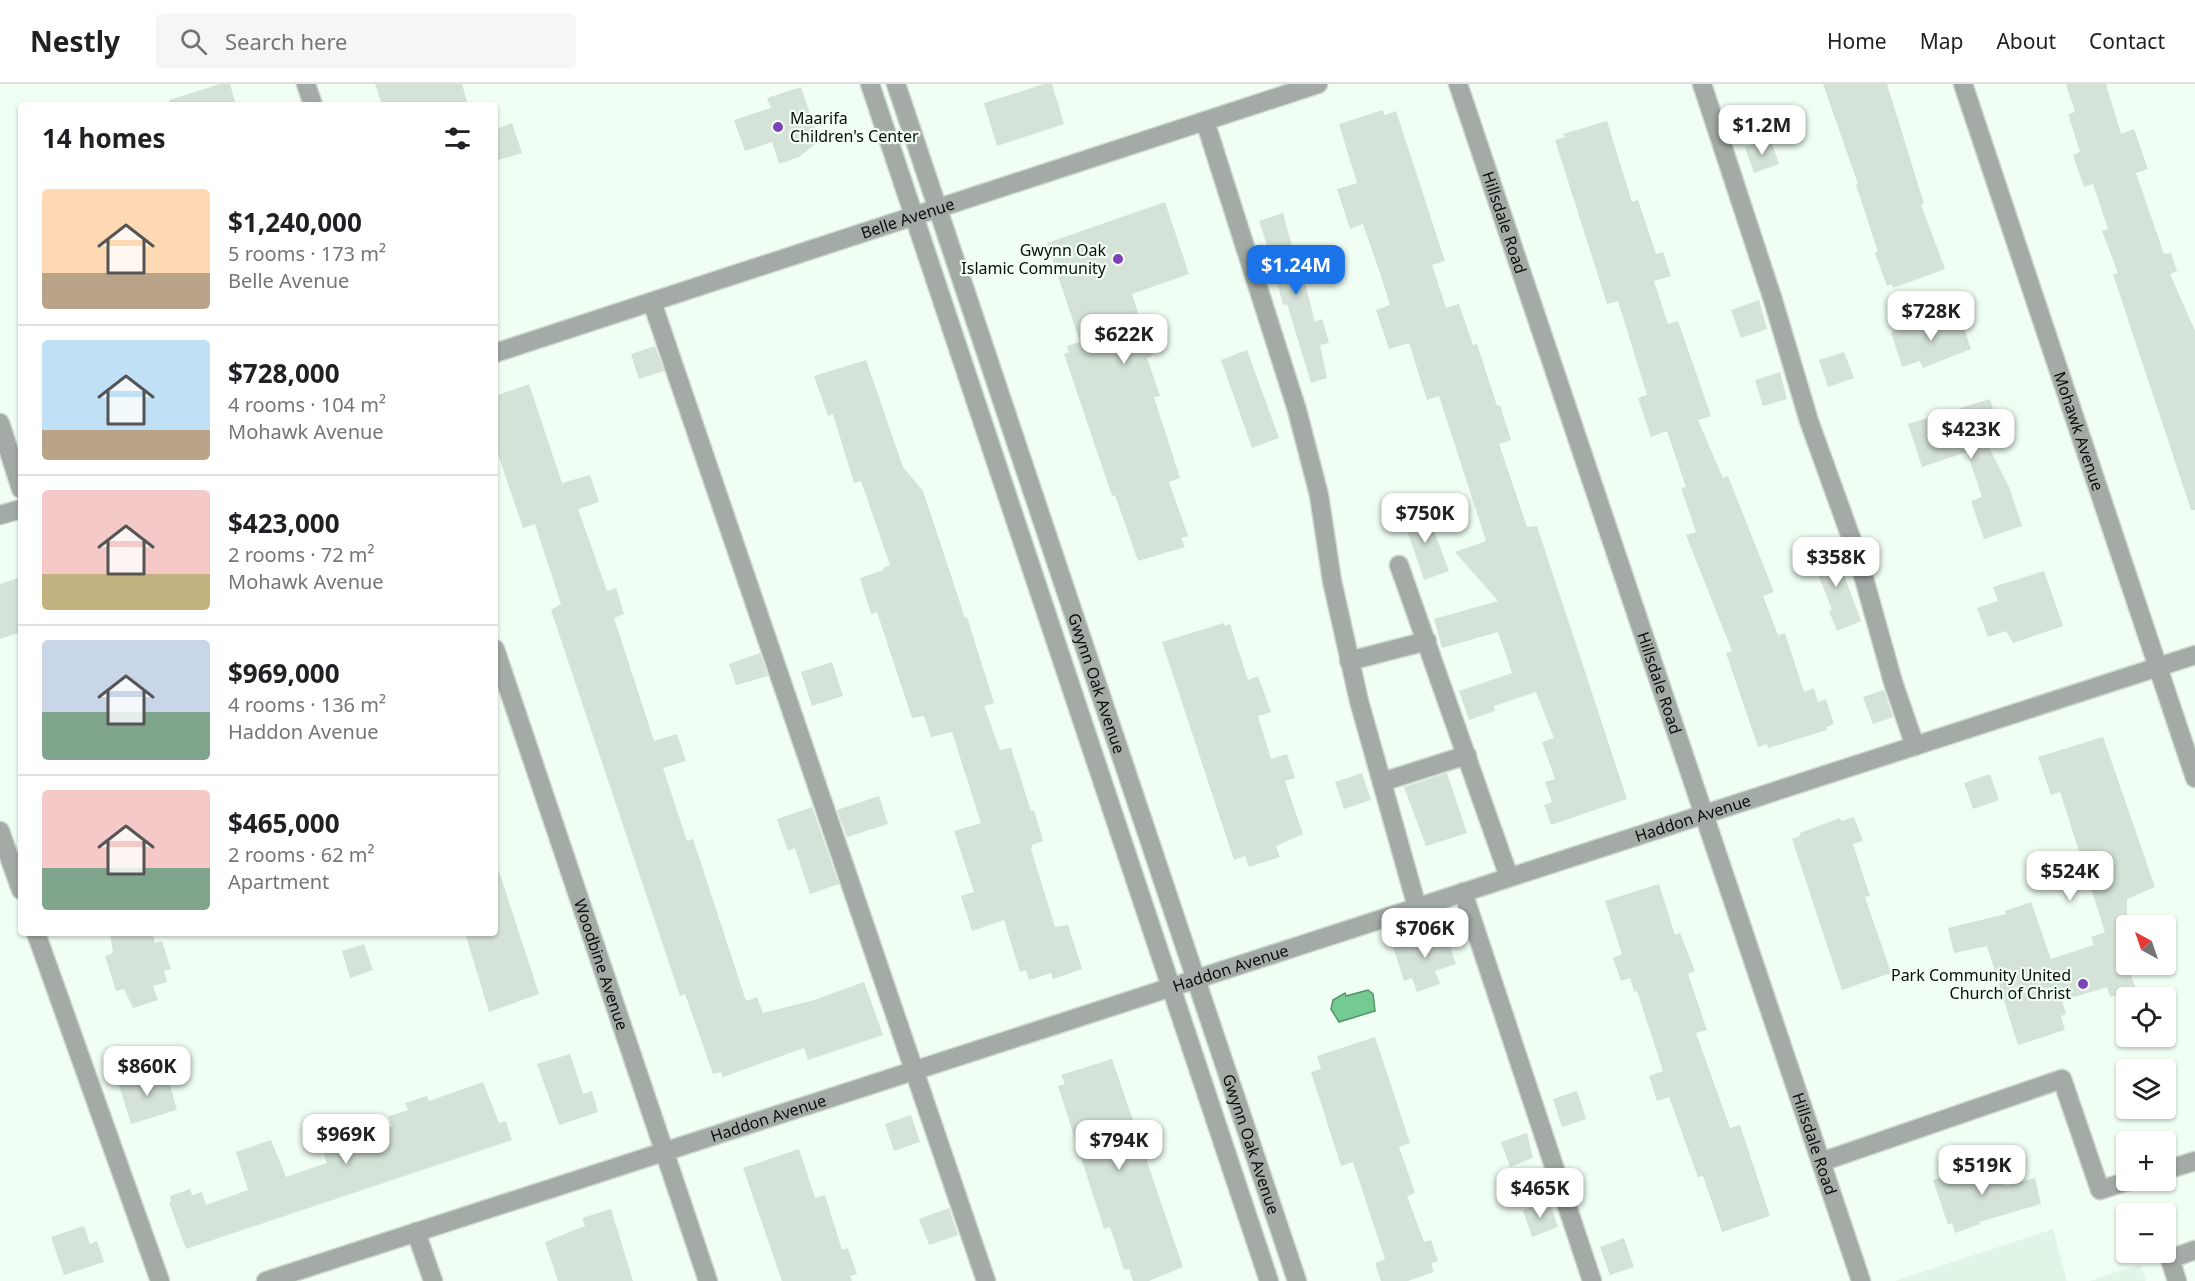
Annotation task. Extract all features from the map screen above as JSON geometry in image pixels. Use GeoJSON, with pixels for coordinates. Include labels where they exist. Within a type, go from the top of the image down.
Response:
{"type":"FeatureCollection","features":[{"type":"Feature","properties":{"kind":"street"},"geometry":{"type":"LineString","coordinates":[[306,84],[312,102]]}},
{"type":"Feature","properties":{"kind":"street","name":"Gwynn Oak Avenue"},"geometry":{"type":"LineString","coordinates":[[870,84],[1269,1281]]}},
{"type":"Feature","properties":{"kind":"street","name":"Gwynn Oak Avenue"},"geometry":{"type":"LineString","coordinates":[[896,84],[1297,1281]]}},
{"type":"Feature","properties":{"kind":"street","name":"Belle Avenue"},"geometry":{"type":"LineString","coordinates":[[498,352],[1318,84]]}},
{"type":"Feature","properties":{"kind":"street","name":"Hillsdale Road"},"geometry":{"type":"LineString","coordinates":[[1458,84],[1861,1281]]}},
{"type":"Feature","properties":{"kind":"street"},"geometry":{"type":"LineString","coordinates":[[1702,84],[1809,421],[1858,557],[1893,682],[1915,746]]}},
{"type":"Feature","properties":{"kind":"street","name":"Mohawk Avenue"},"geometry":{"type":"LineString","coordinates":[[1963,84],[2195,778]]}},
{"type":"Feature","properties":{"kind":"street"},"geometry":{"type":"LineString","coordinates":[[1205,121],[1299,421],[1319,495],[1332,581],[1349,661],[1417,907]]}},
{"type":"Feature","properties":{"kind":"street"},"geometry":{"type":"LineString","coordinates":[[652,302],[986,1281]]}},
{"type":"Feature","properties":{"kind":"street"},"geometry":{"type":"LineString","coordinates":[[0,423],[18,480]]}},
{"type":"Feature","properties":{"kind":"street"},"geometry":{"type":"LineString","coordinates":[[0,515],[18,509]]}},
{"type":"Feature","properties":{"kind":"street"},"geometry":{"type":"LineString","coordinates":[[1399,565],[1509,878]]}},
{"type":"Feature","properties":{"kind":"street"},"geometry":{"type":"LineString","coordinates":[[1349,661],[1426,641]]}},
{"type":"Feature","properties":{"kind":"street","name":"Haddon Avenue"},"geometry":{"type":"LineString","coordinates":[[266,1281],[2195,655]]}},
{"type":"Feature","properties":{"kind":"street","name":"Woodbine Avenue"},"geometry":{"type":"LineString","coordinates":[[498,658],[708,1281]]}},
{"type":"Feature","properties":{"kind":"street"},"geometry":{"type":"LineString","coordinates":[[1382,782],[1467,755]]}},
{"type":"Feature","properties":{"kind":"street"},"geometry":{"type":"LineString","coordinates":[[0,831],[18,882]]}},
{"type":"Feature","properties":{"kind":"street"},"geometry":{"type":"LineString","coordinates":[[1463,892],[1592,1281]]}},
{"type":"Feature","properties":{"kind":"street"},"geometry":{"type":"LineString","coordinates":[[37,936],[160,1281]]}},
{"type":"Feature","properties":{"kind":"street"},"geometry":{"type":"LineString","coordinates":[[1821,1162],[2062,1079],[2100,1190],[2116,1185]]}},
{"type":"Feature","properties":{"kind":"street"},"geometry":{"type":"LineString","coordinates":[[2176,1167],[2195,1161]]}},
{"type":"Feature","properties":{"kind":"street"},"geometry":{"type":"LineString","coordinates":[[416,1232],[433,1281]]}},
{"type":"Feature","properties":{"kind":"street"},"geometry":{"type":"LineString","coordinates":[[2177,1281],[2170,1258],[2195,1250]]}},
{"type":"Feature","properties":{"kind":"shaded area"},"geometry":{"type":"Polygon","coordinates":[[[1368,990],[1373,994],[1375,1011],[1339,1022],[1331,1009],[1333,1000],[1345,993],[1346,996],[1368,990]]]}},
{"type":"Feature","properties":{"kind":"shaded area"},"geometry":{"type":"Polygon","coordinates":[[[2053,1229],[2067,1281],[1895,1281],[2053,1229]]]}},
{"type":"Feature","properties":{"kind":"shaded area"},"geometry":{"type":"Polygon","coordinates":[[[2140,1264],[2146,1281],[2090,1281],[2140,1264]]]}},
{"type":"Feature","properties":{"kind":"building"},"geometry":{"type":"Polygon","coordinates":[[[220,84],[230,84],[235,102],[169,102],[169,100],[220,84]]]}},
{"type":"Feature","properties":{"kind":"building"},"geometry":{"type":"Polygon","coordinates":[[[375,84],[462,84],[467,102],[381,102],[375,84]]]}},
{"type":"Feature","properties":{"kind":"building"},"geometry":{"type":"Polygon","coordinates":[[[1045,84],[1052,84],[1064,124],[997,146],[984,103],[1045,84]]]}},
{"type":"Feature","properties":{"kind":"building"},"geometry":{"type":"Polygon","coordinates":[[[1823,84],[1887,84],[1924,204],[1921,205],[1945,269],[1893,288],[1892,284],[1887,286],[1875,253],[1878,252],[1856,185],[1858,184],[1823,84]]]}},
{"type":"Feature","properties":{"kind":"building"},"geometry":{"type":"Polygon","coordinates":[[[2066,84],[2106,84],[2121,134],[2134,129],[2148,169],[2136,173],[2164,254],[2171,253],[2177,271],[2170,274],[2195,331],[2195,510],[2191,510],[2113,274],[2118,273],[2102,231],[2108,229],[2093,184],[2084,187],[2073,155],[2080,152],[2068,114],[2075,112],[2066,84]]]}},
{"type":"Feature","properties":{"kind":"building"},"geometry":{"type":"Polygon","coordinates":[[[801,87],[817,135],[814,145],[799,157],[779,164],[772,142],[745,151],[734,120],[771,108],[767,98],[801,87]]]}},
{"type":"Feature","properties":{"kind":"building"},"geometry":{"type":"Polygon","coordinates":[[[1383,110],[1384,115],[1396,111],[1445,261],[1432,265],[1446,308],[1459,304],[1473,345],[1477,344],[1497,406],[1500,405],[1511,440],[1499,444],[1527,527],[1537,526],[1627,799],[1551,825],[1544,805],[1552,802],[1545,782],[1555,779],[1542,742],[1554,738],[1536,692],[1494,706],[1495,711],[1469,720],[1459,691],[1512,673],[1498,632],[1442,648],[1434,619],[1498,601],[1455,552],[1486,541],[1439,396],[1427,400],[1409,343],[1389,349],[1376,310],[1390,305],[1380,273],[1363,224],[1350,229],[1337,189],[1357,183],[1339,124],[1383,110]]]}},
{"type":"Feature","properties":{"kind":"building"},"geometry":{"type":"Polygon","coordinates":[[[1607,121],[1632,202],[1638,200],[1656,254],[1663,252],[1671,276],[1654,281],[1668,324],[1678,321],[1711,416],[1698,420],[1723,478],[1728,476],[1774,592],[1763,596],[1778,635],[1785,633],[1804,692],[1814,688],[1818,702],[1826,699],[1834,724],[1826,727],[1827,730],[1768,748],[1767,744],[1758,747],[1726,653],[1732,651],[1686,535],[1696,532],[1681,488],[1686,487],[1667,431],[1651,437],[1638,398],[1647,395],[1618,301],[1607,304],[1555,140],[1565,137],[1563,134],[1607,121]]]}},
{"type":"Feature","properties":{"kind":"building"},"geometry":{"type":"Polygon","coordinates":[[[512,123],[522,153],[498,160],[498,129],[512,123]]]}},
{"type":"Feature","properties":{"kind":"building"},"geometry":{"type":"Polygon","coordinates":[[[1770,138],[1779,164],[1754,173],[1745,147],[1770,138]]]}},
{"type":"Feature","properties":{"kind":"building"},"geometry":{"type":"Polygon","coordinates":[[[1165,202],[1189,274],[1132,294],[1152,356],[1147,358],[1160,396],[1154,397],[1180,478],[1169,482],[1188,536],[1181,538],[1185,547],[1138,561],[1115,495],[1112,496],[1064,354],[1069,352],[1067,346],[1080,342],[1047,243],[1165,202]]]}},
{"type":"Feature","properties":{"kind":"building"},"geometry":{"type":"Polygon","coordinates":[[[1283,213],[1315,322],[1322,319],[1329,343],[1320,345],[1327,378],[1311,383],[1287,304],[1283,305],[1277,282],[1279,281],[1259,221],[1283,213]]]}},
{"type":"Feature","properties":{"kind":"building"},"geometry":{"type":"Polygon","coordinates":[[[1759,300],[1767,329],[1741,338],[1731,310],[1759,300]]]}},
{"type":"Feature","properties":{"kind":"building"},"geometry":{"type":"Polygon","coordinates":[[[1950,316],[1951,319],[1960,316],[1971,349],[1923,368],[1920,361],[1902,367],[1891,332],[1927,320],[1929,324],[1950,316]]]}},
{"type":"Feature","properties":{"kind":"building"},"geometry":{"type":"Polygon","coordinates":[[[655,346],[664,371],[639,379],[631,354],[655,346]]]}},
{"type":"Feature","properties":{"kind":"building"},"geometry":{"type":"Polygon","coordinates":[[[1247,350],[1279,438],[1252,448],[1221,360],[1247,350]]]}},
{"type":"Feature","properties":{"kind":"building"},"geometry":{"type":"Polygon","coordinates":[[[1844,352],[1854,378],[1828,387],[1819,360],[1844,352]]]}},
{"type":"Feature","properties":{"kind":"building"},"geometry":{"type":"Polygon","coordinates":[[[866,360],[903,467],[923,491],[965,618],[967,617],[994,703],[984,706],[1000,750],[1011,748],[1031,811],[1034,810],[1043,841],[1032,845],[1031,849],[1055,927],[1068,925],[1082,969],[1053,979],[1051,973],[1029,980],[1026,970],[1020,972],[1004,920],[972,931],[961,896],[974,892],[954,831],[981,823],[952,732],[931,737],[924,716],[912,718],[877,612],[871,614],[860,578],[884,570],[883,568],[890,565],[861,481],[854,483],[833,414],[828,416],[814,376],[866,360]]]}},
{"type":"Feature","properties":{"kind":"building"},"geometry":{"type":"Polygon","coordinates":[[[1780,372],[1787,399],[1763,406],[1755,380],[1780,372]]]}},
{"type":"Feature","properties":{"kind":"building"},"geometry":{"type":"Polygon","coordinates":[[[529,384],[562,483],[590,475],[599,502],[578,509],[607,591],[616,588],[624,614],[614,618],[654,741],[677,734],[686,761],[663,768],[687,841],[693,839],[746,1001],[757,997],[763,1013],[814,1000],[864,982],[883,1035],[808,1060],[804,1048],[723,1077],[721,1072],[713,1074],[685,994],[680,996],[551,610],[561,604],[535,524],[523,528],[498,454],[498,395],[529,384]]]}},
{"type":"Feature","properties":{"kind":"building"},"geometry":{"type":"Polygon","coordinates":[[[1990,399],[2003,439],[1988,445],[2009,487],[2022,526],[1984,539],[1971,501],[1982,497],[1967,452],[1922,467],[1908,424],[1990,399]]]}},
{"type":"Feature","properties":{"kind":"building"},"geometry":{"type":"Polygon","coordinates":[[[1425,507],[1449,571],[1424,580],[1402,515],[1425,507]]]}},
{"type":"Feature","properties":{"kind":"building"},"geometry":{"type":"Polygon","coordinates":[[[1838,547],[1847,574],[1844,575],[1861,621],[1837,631],[1829,611],[1832,610],[1811,556],[1838,547]]]}},
{"type":"Feature","properties":{"kind":"building"},"geometry":{"type":"Polygon","coordinates":[[[2044,571],[2063,626],[2013,643],[2006,631],[1988,637],[1977,608],[1998,601],[1993,587],[2044,571]]]}},
{"type":"Feature","properties":{"kind":"building"},"geometry":{"type":"Polygon","coordinates":[[[18,578],[18,633],[0,639],[0,584],[18,578]]]}},
{"type":"Feature","properties":{"kind":"building"},"geometry":{"type":"Polygon","coordinates":[[[1224,623],[1225,626],[1230,624],[1248,680],[1258,676],[1271,712],[1258,716],[1271,759],[1287,754],[1295,778],[1285,781],[1303,834],[1276,846],[1280,857],[1249,867],[1245,856],[1234,860],[1162,642],[1224,623]]]}},
{"type":"Feature","properties":{"kind":"building"},"geometry":{"type":"Polygon","coordinates":[[[760,653],[768,676],[736,685],[729,664],[760,653]]]}},
{"type":"Feature","properties":{"kind":"building"},"geometry":{"type":"Polygon","coordinates":[[[832,662],[843,696],[812,706],[801,672],[832,662]]]}},
{"type":"Feature","properties":{"kind":"building"},"geometry":{"type":"Polygon","coordinates":[[[1884,690],[1893,717],[1873,724],[1863,697],[1884,690]]]}},
{"type":"Feature","properties":{"kind":"building"},"geometry":{"type":"Polygon","coordinates":[[[2103,737],[2155,887],[2127,899],[2127,915],[2116,915],[2116,975],[2131,975],[2135,987],[2116,987],[2116,995],[2110,997],[2107,987],[2062,1001],[2066,1014],[2061,1016],[2065,1030],[2018,1045],[1987,946],[1954,953],[1948,928],[2006,914],[2005,911],[2031,902],[2051,959],[2094,945],[2091,937],[2105,932],[2060,792],[2051,795],[2038,757],[2103,737]]]}},
{"type":"Feature","properties":{"kind":"building"},"geometry":{"type":"Polygon","coordinates":[[[1362,773],[1371,800],[1344,809],[1335,782],[1362,773]]]}},
{"type":"Feature","properties":{"kind":"building"},"geometry":{"type":"Polygon","coordinates":[[[1447,773],[1467,833],[1426,846],[1404,787],[1447,773]]]}},
{"type":"Feature","properties":{"kind":"building"},"geometry":{"type":"Polygon","coordinates":[[[1990,774],[1999,800],[1973,809],[1964,783],[1990,774]]]}},
{"type":"Feature","properties":{"kind":"building"},"geometry":{"type":"Polygon","coordinates":[[[879,796],[888,824],[847,837],[837,810],[879,796]]]}},
{"type":"Feature","properties":{"kind":"building"},"geometry":{"type":"Polygon","coordinates":[[[812,807],[839,884],[810,894],[795,848],[788,851],[777,819],[812,807]]]}},
{"type":"Feature","properties":{"kind":"building"},"geometry":{"type":"Polygon","coordinates":[[[1854,817],[1863,841],[1853,844],[1870,896],[1865,897],[1891,973],[1842,990],[1792,839],[1800,836],[1800,833],[1840,818],[1841,821],[1854,817]]]}},
{"type":"Feature","properties":{"kind":"building"},"geometry":{"type":"Polygon","coordinates":[[[498,871],[539,994],[489,1012],[466,936],[498,936],[498,871]]]}},
{"type":"Feature","properties":{"kind":"building"},"geometry":{"type":"Polygon","coordinates":[[[1659,884],[1675,935],[1680,933],[1695,971],[1688,974],[1707,1030],[1696,1033],[1730,1128],[1740,1125],[1770,1216],[1722,1232],[1703,1176],[1698,1177],[1669,1097],[1657,1101],[1649,1076],[1663,1071],[1637,991],[1634,992],[1630,978],[1621,981],[1613,958],[1622,954],[1605,901],[1659,884]]]}},
{"type":"Feature","properties":{"kind":"building"},"geometry":{"type":"Polygon","coordinates":[[[1445,930],[1456,964],[1435,971],[1440,984],[1417,992],[1412,978],[1404,981],[1393,947],[1445,930]]]}},
{"type":"Feature","properties":{"kind":"building"},"geometry":{"type":"Polygon","coordinates":[[[110,936],[153,936],[155,943],[162,941],[171,969],[164,971],[167,982],[153,986],[158,1000],[133,1008],[124,989],[116,991],[105,956],[113,953],[110,936]]]}},
{"type":"Feature","properties":{"kind":"building"},"geometry":{"type":"Polygon","coordinates":[[[364,944],[373,970],[350,978],[342,951],[364,944]]]}},
{"type":"Feature","properties":{"kind":"building"},"geometry":{"type":"Polygon","coordinates":[[[1375,1037],[1410,1143],[1399,1147],[1415,1193],[1407,1196],[1424,1242],[1431,1240],[1438,1261],[1431,1263],[1434,1272],[1408,1281],[1381,1281],[1375,1263],[1385,1259],[1353,1162],[1341,1166],[1311,1072],[1321,1069],[1317,1056],[1375,1037]]]}},
{"type":"Feature","properties":{"kind":"building"},"geometry":{"type":"Polygon","coordinates":[[[570,1054],[583,1094],[592,1091],[598,1112],[559,1125],[537,1064],[570,1054]]]}},
{"type":"Feature","properties":{"kind":"building"},"geometry":{"type":"Polygon","coordinates":[[[1112,1059],[1183,1267],[1149,1281],[1133,1281],[1129,1269],[1124,1270],[1110,1227],[1104,1229],[1058,1086],[1065,1084],[1061,1075],[1112,1059]]]}},
{"type":"Feature","properties":{"kind":"building"},"geometry":{"type":"Polygon","coordinates":[[[166,1072],[177,1110],[131,1124],[117,1079],[137,1073],[140,1081],[166,1072]]]}},
{"type":"Feature","properties":{"kind":"building"},"geometry":{"type":"Polygon","coordinates":[[[483,1082],[499,1123],[506,1121],[512,1140],[186,1249],[169,1202],[171,1202],[170,1196],[190,1189],[192,1195],[202,1192],[206,1205],[248,1190],[236,1152],[271,1140],[286,1177],[327,1163],[318,1138],[348,1129],[352,1141],[392,1126],[389,1116],[408,1110],[405,1103],[427,1096],[429,1101],[483,1082]]]}},
{"type":"Feature","properties":{"kind":"building"},"geometry":{"type":"Polygon","coordinates":[[[1577,1091],[1586,1119],[1562,1127],[1553,1099],[1577,1091]]]}},
{"type":"Feature","properties":{"kind":"building"},"geometry":{"type":"Polygon","coordinates":[[[911,1115],[920,1142],[894,1151],[885,1124],[911,1115]]]}},
{"type":"Feature","properties":{"kind":"building"},"geometry":{"type":"Polygon","coordinates":[[[1527,1133],[1533,1158],[1510,1167],[1501,1142],[1527,1133]]]}},
{"type":"Feature","properties":{"kind":"building"},"geometry":{"type":"Polygon","coordinates":[[[799,1149],[815,1198],[825,1195],[842,1250],[848,1248],[857,1274],[850,1276],[852,1281],[782,1281],[743,1168],[799,1149]]]}},
{"type":"Feature","properties":{"kind":"building"},"geometry":{"type":"Polygon","coordinates":[[[1998,1164],[2005,1186],[2035,1178],[2041,1204],[1979,1222],[1980,1224],[1955,1233],[1952,1223],[1948,1225],[1933,1180],[1973,1167],[1974,1170],[1998,1164]]]}},
{"type":"Feature","properties":{"kind":"building"},"geometry":{"type":"Polygon","coordinates":[[[1549,1201],[1558,1227],[1532,1237],[1523,1210],[1549,1201]]]}},
{"type":"Feature","properties":{"kind":"building"},"geometry":{"type":"Polygon","coordinates":[[[949,1208],[958,1235],[929,1245],[919,1219],[949,1208]]]}},
{"type":"Feature","properties":{"kind":"building"},"geometry":{"type":"Polygon","coordinates":[[[611,1209],[633,1281],[558,1281],[545,1242],[585,1226],[582,1218],[611,1209]]]}},
{"type":"Feature","properties":{"kind":"building"},"geometry":{"type":"Polygon","coordinates":[[[84,1226],[90,1244],[97,1241],[104,1262],[64,1275],[51,1237],[84,1226]]]}},
{"type":"Feature","properties":{"kind":"building"},"geometry":{"type":"Polygon","coordinates":[[[1624,1238],[1634,1267],[1610,1275],[1600,1247],[1624,1238]]]}},
{"type":"Feature","properties":{"kind":"place","name":"Maarifa Children's Center"},"geometry":{"type":"Point","coordinates":[778,127]}},
{"type":"Feature","properties":{"kind":"place","name":"Gwynn Oak Islamic Community"},"geometry":{"type":"Point","coordinates":[1118,259]}},
{"type":"Feature","properties":{"kind":"place","name":"Park Community United Church of Christ"},"geometry":{"type":"Point","coordinates":[2083,984]}}]}
